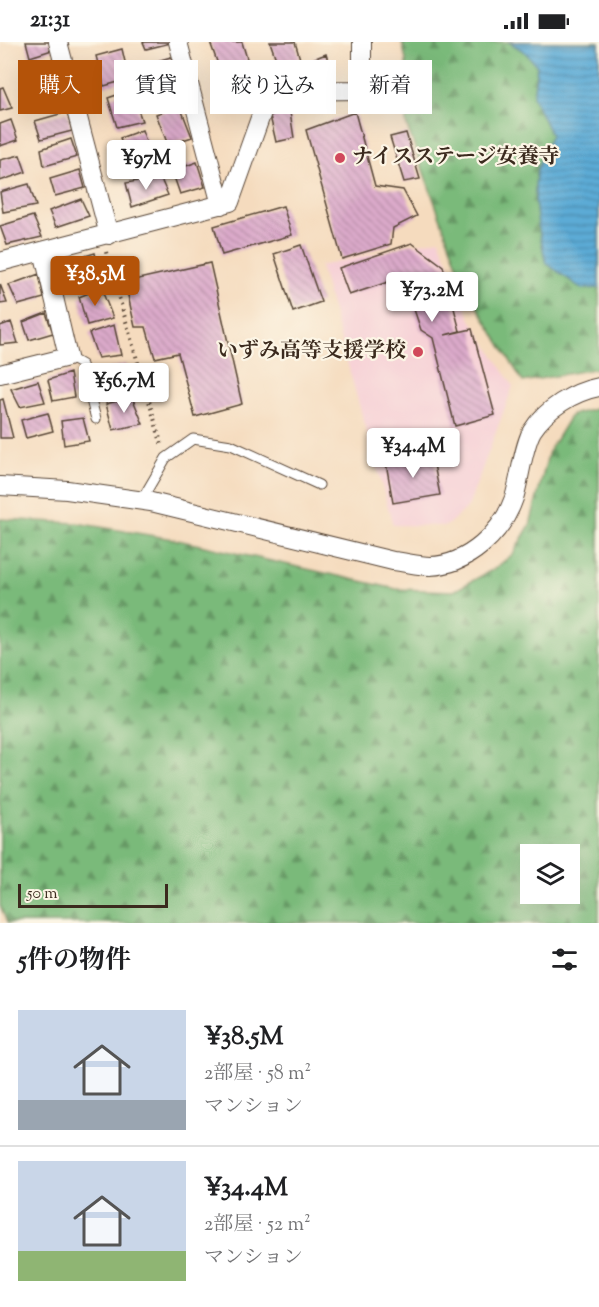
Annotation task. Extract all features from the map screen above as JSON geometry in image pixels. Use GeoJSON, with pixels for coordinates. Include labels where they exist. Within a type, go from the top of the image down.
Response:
{"type":"FeatureCollection","features":[{"type":"Feature","properties":{"kind":"street"},"geometry":{"type":"LineString","coordinates":[[58,42],[105,236]]}},
{"type":"Feature","properties":{"kind":"street"},"geometry":{"type":"LineString","coordinates":[[178,42],[220,205]]}},
{"type":"Feature","properties":{"kind":"street"},"geometry":{"type":"LineString","coordinates":[[0,262],[230,202],[265,104],[280,91],[362,90],[362,42]]}},
{"type":"Feature","properties":{"kind":"street"},"geometry":{"type":"LineString","coordinates":[[0,374],[68,357],[43,251]]}},
{"type":"Feature","properties":{"kind":"street"},"geometry":{"type":"LineString","coordinates":[[0,486],[67,490],[141,501],[393,561],[430,566],[457,560],[480,547],[499,527],[514,500],[531,434],[541,419],[555,406],[599,387]]}},
{"type":"Feature","properties":{"kind":"lane"},"geometry":{"type":"LineString","coordinates":[[68,357],[82,365],[96,419]]}},
{"type":"Feature","properties":{"kind":"lane"},"geometry":{"type":"LineString","coordinates":[[141,501],[166,458],[193,439],[231,445],[319,485]]}},
{"type":"Feature","properties":{"kind":"path"},"geometry":{"type":"LineString","coordinates":[[105,236],[166,458]]}},
{"type":"Feature","properties":{"kind":"shaded area","name":"いずみ高等支援学校"},"geometry":{"type":"Polygon","coordinates":[[[439,239],[470,318],[513,386],[468,507],[446,526],[393,525],[320,266],[439,239]]]}},
{"type":"Feature","properties":{"kind":"green space"},"geometry":{"type":"Polygon","coordinates":[[[402,42],[599,42],[599,368],[523,382],[477,306],[471,303],[406,123],[406,114],[432,114],[432,60],[406,60],[402,42]]]}},
{"type":"Feature","properties":{"kind":"green space"},"geometry":{"type":"Polygon","coordinates":[[[599,408],[599,923],[7,923],[0,905],[0,519],[76,523],[173,539],[396,589],[454,591],[494,569],[513,554],[530,525],[549,451],[571,415],[599,408]]]}},
{"type":"Feature","properties":{"kind":"water"},"geometry":{"type":"Polygon","coordinates":[[[509,42],[599,43],[599,288],[582,289],[546,263],[537,219],[535,186],[538,165],[551,135],[533,97],[537,66],[525,52],[509,42]]]}},
{"type":"Feature","properties":{"kind":"building"},"geometry":{"type":"Polygon","coordinates":[[[26,42],[50,42],[52,50],[30,57],[26,42]]]}},
{"type":"Feature","properties":{"kind":"building"},"geometry":{"type":"Polygon","coordinates":[[[143,42],[171,42],[171,43],[146,49],[143,42]]]}},
{"type":"Feature","properties":{"kind":"building"},"geometry":{"type":"Polygon","coordinates":[[[210,42],[242,42],[247,60],[216,60],[210,42]]]}},
{"type":"Feature","properties":{"kind":"building"},"geometry":{"type":"Polygon","coordinates":[[[270,42],[295,42],[300,59],[276,60],[270,42]]]}},
{"type":"Feature","properties":{"kind":"building"},"geometry":{"type":"Polygon","coordinates":[[[122,49],[125,60],[114,60],[114,83],[104,86],[102,60],[97,60],[96,56],[122,49]]]}},
{"type":"Feature","properties":{"kind":"building"},"geometry":{"type":"Polygon","coordinates":[[[326,54],[328,60],[314,60],[326,54]]]}},
{"type":"Feature","properties":{"kind":"building"},"geometry":{"type":"Polygon","coordinates":[[[3,87],[12,108],[0,111],[0,88],[3,87]]]}},
{"type":"Feature","properties":{"kind":"building"},"geometry":{"type":"Polygon","coordinates":[[[114,96],[114,114],[140,114],[142,121],[117,127],[108,98],[114,96]]]}},
{"type":"Feature","properties":{"kind":"building"},"geometry":{"type":"Polygon","coordinates":[[[68,114],[72,131],[41,139],[35,121],[68,114]]]}},
{"type":"Feature","properties":{"kind":"building"},"geometry":{"type":"Polygon","coordinates":[[[156,114],[183,114],[192,137],[168,145],[156,114]]]}},
{"type":"Feature","properties":{"kind":"building"},"geometry":{"type":"Polygon","coordinates":[[[290,114],[294,138],[276,142],[270,116],[290,114]]]}},
{"type":"Feature","properties":{"kind":"building","name":"ナイスステージ安養寺"},"geometry":{"type":"Polygon","coordinates":[[[350,114],[356,114],[375,186],[403,190],[417,216],[393,228],[391,244],[342,259],[306,130],[350,114]]]}},
{"type":"Feature","properties":{"kind":"building"},"geometry":{"type":"Polygon","coordinates":[[[11,120],[18,140],[0,146],[0,124],[11,120]]]}},
{"type":"Feature","properties":{"kind":"building"},"geometry":{"type":"Polygon","coordinates":[[[142,130],[154,164],[130,173],[120,138],[142,130]]]}},
{"type":"Feature","properties":{"kind":"building"},"geometry":{"type":"Polygon","coordinates":[[[406,133],[420,179],[404,182],[390,137],[406,133]]]}},
{"type":"Feature","properties":{"kind":"building"},"geometry":{"type":"Polygon","coordinates":[[[71,139],[77,157],[44,166],[41,149],[71,139]]]}},
{"type":"Feature","properties":{"kind":"building"},"geometry":{"type":"Polygon","coordinates":[[[20,155],[26,172],[0,181],[0,160],[20,155]]]}},
{"type":"Feature","properties":{"kind":"building"},"geometry":{"type":"Polygon","coordinates":[[[197,162],[205,187],[180,194],[172,171],[197,162]]]}},
{"type":"Feature","properties":{"kind":"building"},"geometry":{"type":"Polygon","coordinates":[[[80,170],[85,188],[55,196],[50,179],[80,170]]]}},
{"type":"Feature","properties":{"kind":"building"},"geometry":{"type":"Polygon","coordinates":[[[160,177],[168,195],[132,207],[126,183],[160,177]]]}},
{"type":"Feature","properties":{"kind":"building"},"geometry":{"type":"Polygon","coordinates":[[[29,184],[36,206],[3,212],[0,192],[29,184]]]}},
{"type":"Feature","properties":{"kind":"building"},"geometry":{"type":"Polygon","coordinates":[[[81,199],[89,216],[56,227],[49,211],[81,199]]]}},
{"type":"Feature","properties":{"kind":"building"},"geometry":{"type":"Polygon","coordinates":[[[283,206],[292,235],[222,255],[214,226],[283,206]]]}},
{"type":"Feature","properties":{"kind":"building"},"geometry":{"type":"Polygon","coordinates":[[[33,216],[42,237],[7,245],[0,226],[33,216]]]}},
{"type":"Feature","properties":{"kind":"building"},"geometry":{"type":"Polygon","coordinates":[[[412,243],[443,266],[460,331],[445,335],[472,329],[495,415],[455,426],[433,338],[421,330],[403,277],[349,295],[339,268],[412,243]]]}},
{"type":"Feature","properties":{"kind":"building"},"geometry":{"type":"Polygon","coordinates":[[[301,245],[321,302],[293,312],[274,254],[301,245]]]}},
{"type":"Feature","properties":{"kind":"building"},"geometry":{"type":"Polygon","coordinates":[[[95,253],[101,279],[77,282],[72,260],[95,253]]]}},
{"type":"Feature","properties":{"kind":"building"},"geometry":{"type":"Polygon","coordinates":[[[210,263],[242,404],[195,417],[178,353],[155,358],[146,327],[135,327],[125,282],[210,263]]]}},
{"type":"Feature","properties":{"kind":"building"},"geometry":{"type":"Polygon","coordinates":[[[39,274],[44,298],[18,305],[9,285],[39,274]]]}},
{"type":"Feature","properties":{"kind":"building"},"geometry":{"type":"Polygon","coordinates":[[[0,284],[7,303],[0,304],[0,284]]]}},
{"type":"Feature","properties":{"kind":"building"},"geometry":{"type":"Polygon","coordinates":[[[101,288],[113,318],[87,325],[79,297],[101,288]]]}},
{"type":"Feature","properties":{"kind":"building"},"geometry":{"type":"Polygon","coordinates":[[[46,313],[53,333],[29,340],[23,322],[46,313]]]}},
{"type":"Feature","properties":{"kind":"building"},"geometry":{"type":"Polygon","coordinates":[[[11,322],[18,343],[0,345],[0,326],[11,322]]]}},
{"type":"Feature","properties":{"kind":"building"},"geometry":{"type":"Polygon","coordinates":[[[114,325],[121,355],[98,358],[89,333],[114,325]]]}},
{"type":"Feature","properties":{"kind":"building"},"geometry":{"type":"Polygon","coordinates":[[[125,364],[133,389],[111,395],[102,372],[125,364]]]}},
{"type":"Feature","properties":{"kind":"building"},"geometry":{"type":"Polygon","coordinates":[[[70,373],[74,397],[53,401],[48,380],[70,373]]]}},
{"type":"Feature","properties":{"kind":"building"},"geometry":{"type":"Polygon","coordinates":[[[38,381],[45,402],[20,407],[11,389],[38,381]]]}},
{"type":"Feature","properties":{"kind":"building"},"geometry":{"type":"Polygon","coordinates":[[[132,397],[143,424],[113,430],[106,404],[132,397]]]}},
{"type":"Feature","properties":{"kind":"building"},"geometry":{"type":"Polygon","coordinates":[[[3,399],[13,438],[0,438],[0,400],[3,399]]]}},
{"type":"Feature","properties":{"kind":"building"},"geometry":{"type":"Polygon","coordinates":[[[48,413],[53,431],[26,438],[21,420],[48,413]]]}},
{"type":"Feature","properties":{"kind":"building"},"geometry":{"type":"Polygon","coordinates":[[[83,418],[89,441],[64,445],[61,421],[83,418]]]}},
{"type":"Feature","properties":{"kind":"building"},"geometry":{"type":"Polygon","coordinates":[[[432,454],[440,495],[393,503],[386,463],[432,454]]]}},
{"type":"Feature","properties":{"kind":"place","name":"ナイスステージ安養寺"},"geometry":{"type":"Point","coordinates":[340,158]}},
{"type":"Feature","properties":{"kind":"place","name":"いずみ高等支援学校"},"geometry":{"type":"Point","coordinates":[418,352]}}]}
